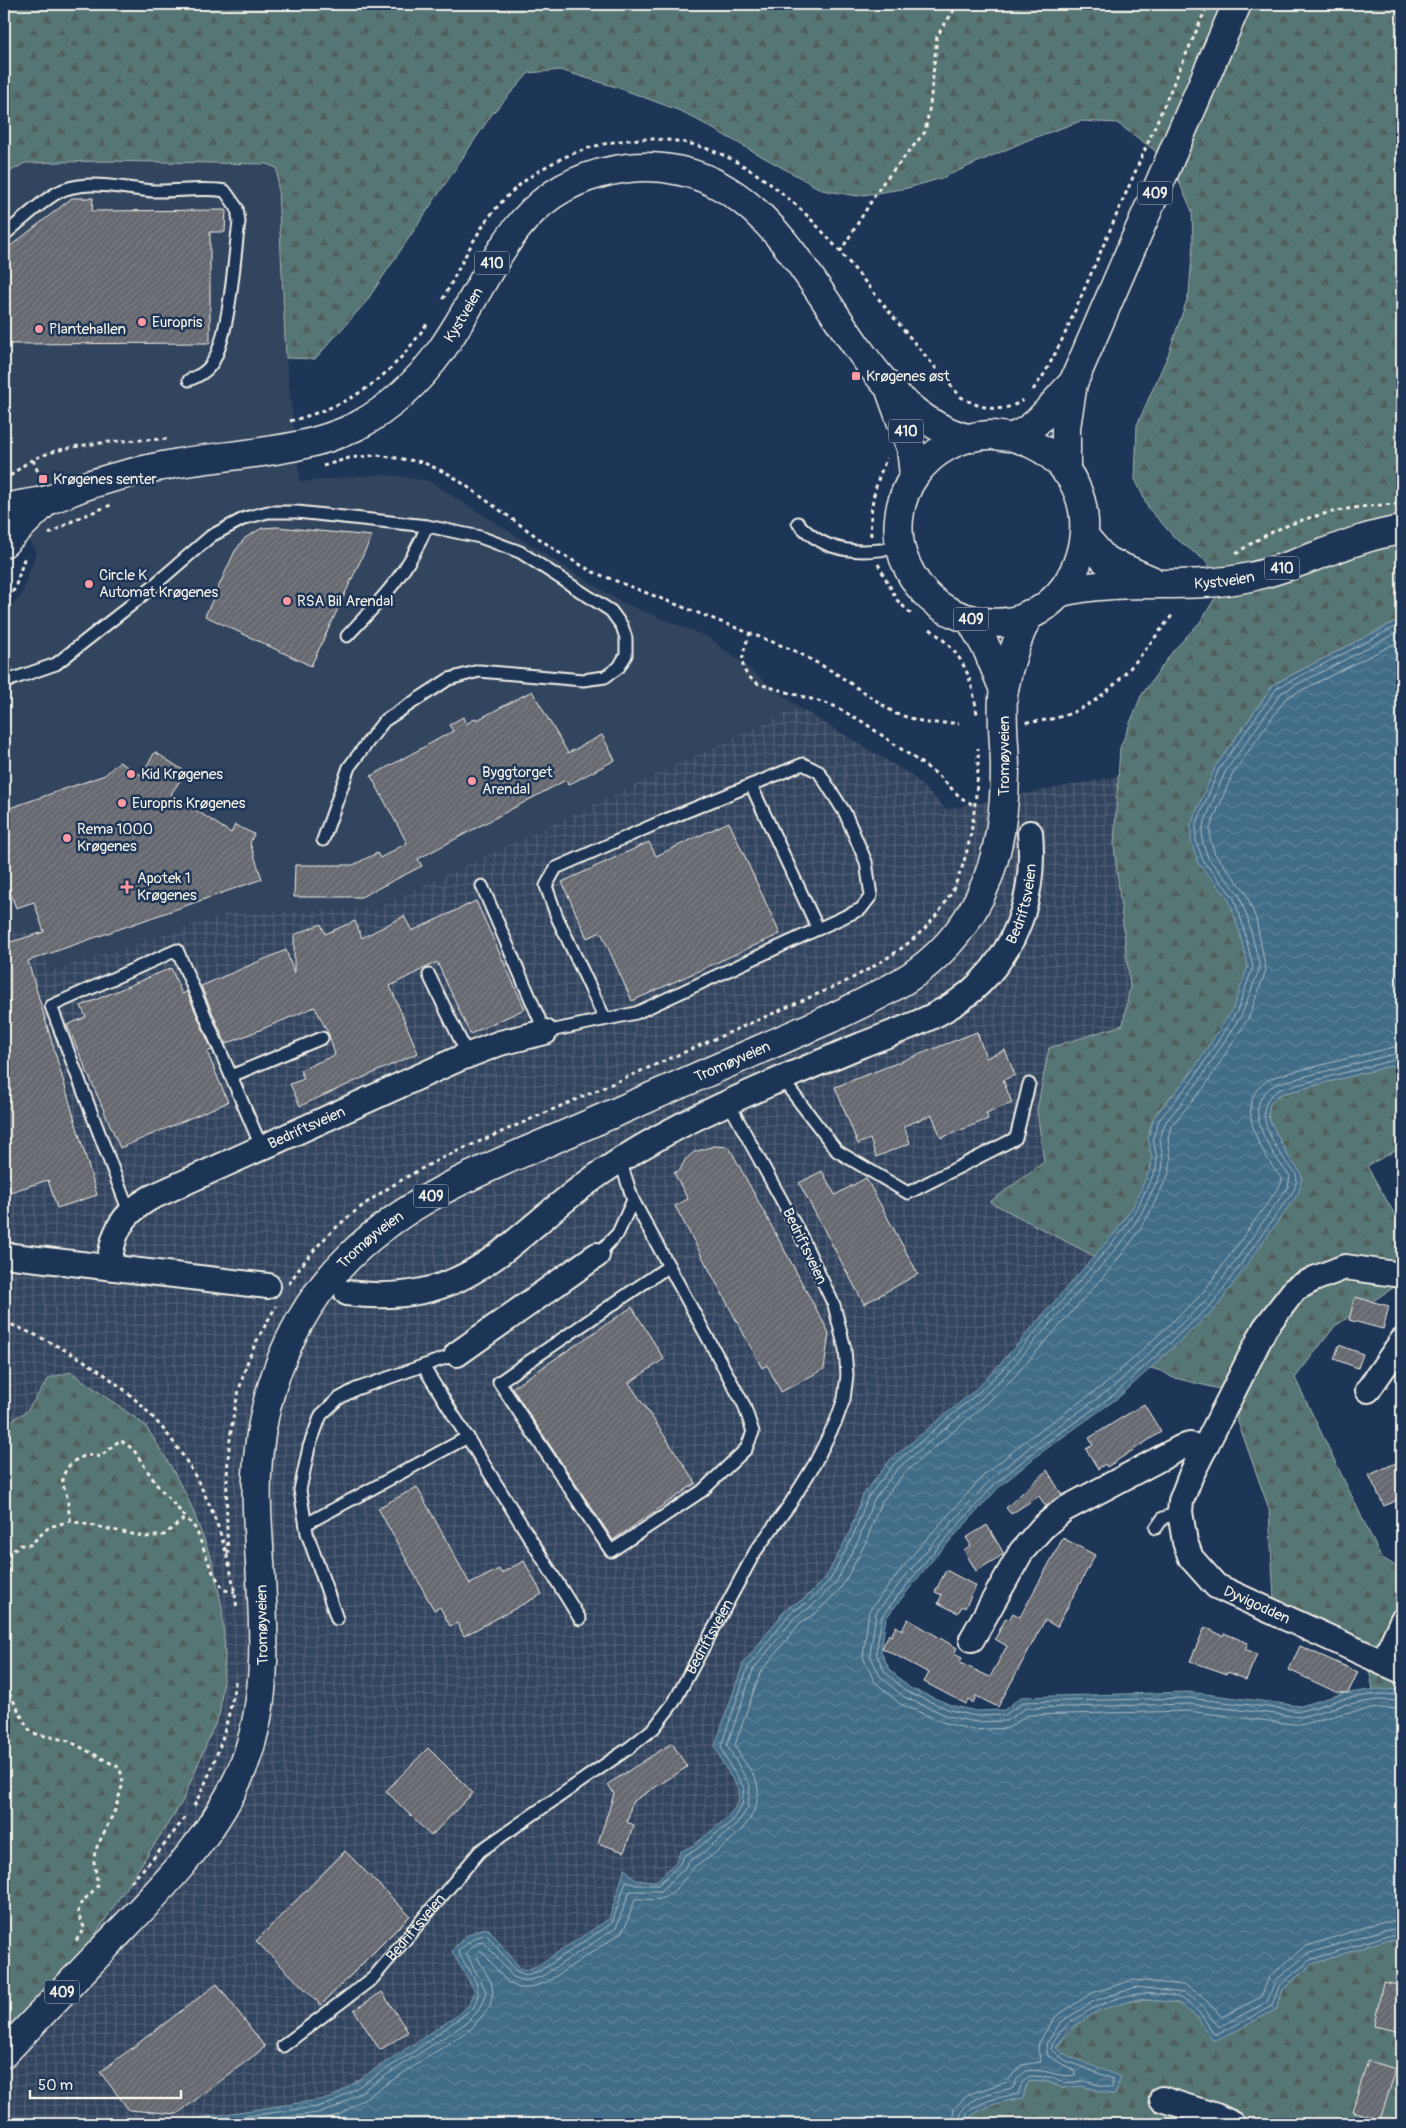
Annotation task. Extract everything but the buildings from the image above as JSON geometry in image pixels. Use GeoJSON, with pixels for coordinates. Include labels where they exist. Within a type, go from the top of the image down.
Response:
{"type":"FeatureCollection","features":[{"type":"Feature","properties":{"kind":"main road","name":"409"},"geometry":{"type":"LineString","coordinates":[[1066,472],[1066,427],[1073,383],[1237,4]]}},
{"type":"Feature","properties":{"kind":"main road","name":"Kystveien"},"geometry":{"type":"LineString","coordinates":[[4,509],[25,503],[48,500],[87,485],[134,472],[303,444],[332,436],[365,421],[395,401],[429,366],[456,326],[499,250],[532,211],[564,188],[600,173],[652,167],[692,174],[715,183],[750,206],[785,243],[889,390],[909,441],[914,476]]}},
{"type":"Feature","properties":{"kind":"main road","name":"409"},"geometry":{"type":"LineString","coordinates":[[1012,437],[1038,421],[1073,383]]}},
{"type":"Feature","properties":{"kind":"main road","name":"Kystveien"},"geometry":{"type":"LineString","coordinates":[[889,390],[940,430],[967,438]]}},
{"type":"Feature","properties":{"kind":"main road","name":"409"},"geometry":{"type":"LineString","coordinates":[[990,435],[1012,437],[1042,450],[1066,472],[1074,483],[1083,509],[1085,537],[1077,566],[1061,592],[1051,601],[1029,614],[1000,621],[970,619],[942,608],[920,588],[904,562],[900,547],[900,510],[914,476],[937,452],[967,438],[990,435]]}},
{"type":"Feature","properties":{"kind":"main road","name":"Kystveien"},"geometry":{"type":"LineString","coordinates":[[15,547],[48,500]]}},
{"type":"Feature","properties":{"kind":"main road","name":"Kystveien"},"geometry":{"type":"LineString","coordinates":[[1061,592],[1077,588],[1137,586],[1157,582],[1200,584],[1250,577],[1285,568],[1358,539],[1402,530]]}},
{"type":"Feature","properties":{"kind":"main road","name":"Kystveien"},"geometry":{"type":"LineString","coordinates":[[1085,537],[1097,554],[1105,560],[1157,582]]}},
{"type":"Feature","properties":{"kind":"main road","name":"Tromøyveien"},"geometry":{"type":"LineString","coordinates":[[4,2053],[152,1900],[206,1833],[225,1804],[245,1760],[259,1704],[263,1669],[263,1612],[257,1504],[258,1459],[262,1427],[274,1377],[294,1331],[313,1301],[334,1273],[370,1237],[423,1200],[504,1162],[881,995],[934,958],[952,940],[970,917],[984,891],[993,867],[1003,806],[1004,690],[1017,638],[1029,614]]}},
{"type":"Feature","properties":{"kind":"main road","name":"Tromøyveien"},"geometry":{"type":"LineString","coordinates":[[970,619],[987,649],[1004,690]]}},
{"type":"Feature","properties":{"kind":"street","name":"Bedriftsveien"},"geometry":{"type":"LineString","coordinates":[[348,1293],[379,1296],[413,1294],[454,1283],[478,1270],[502,1253],[560,1202],[620,1160],[675,1127],[728,1102],[948,1009],[980,983],[1008,948],[1025,908],[1031,879],[1030,833]]}},
{"type":"Feature","properties":{"kind":"street","name":"Bedriftsveien"},"geometry":{"type":"LineString","coordinates":[[109,1267],[110,1250],[122,1220],[130,1212],[158,1193],[468,1056],[500,1043],[544,1032]]}},
{"type":"Feature","properties":{"kind":"street"},"geometry":{"type":"LineString","coordinates":[[4,1255],[268,1286]]}},
{"type":"Feature","properties":{"kind":"street"},"geometry":{"type":"LineString","coordinates":[[457,1354],[597,1255]]}},
{"type":"Feature","properties":{"kind":"street","name":"Dyvigodden"},"geometry":{"type":"LineString","coordinates":[[1402,1276],[1345,1267],[1314,1279],[1295,1289],[1265,1328],[1191,1474],[1181,1501],[1180,1512],[1181,1527],[1191,1558],[1216,1586],[1393,1667],[1402,1621]]}},
{"type":"Feature","properties":{"kind":"street"},"geometry":{"type":"LineString","coordinates":[[1368,1390],[1402,1341]]}},
{"type":"Feature","properties":{"kind":"street"},"geometry":{"type":"LineString","coordinates":[[972,1639],[1021,1552],[1042,1528],[1063,1510],[1180,1448],[1190,1445],[1205,1448]]}},
{"type":"Feature","properties":{"kind":"street"},"geometry":{"type":"LineString","coordinates":[[1162,2099],[1216,2116],[1233,2124]]}},
{"type":"Feature","properties":{"kind":"lane"},"geometry":{"type":"LineString","coordinates":[[4,235],[55,194],[67,189],[84,186],[114,186],[154,191],[211,189],[225,191],[237,208],[239,222],[222,340],[210,366],[201,375],[189,380]]}},
{"type":"Feature","properties":{"kind":"lane"},"geometry":{"type":"LineString","coordinates":[[4,670],[6,682],[47,668],[73,652],[211,536],[245,518],[268,512],[296,512],[428,526],[480,537],[520,552],[611,611],[622,626],[626,638],[626,655],[619,667],[604,677],[583,680],[479,671],[449,679],[410,702],[384,721],[349,767],[323,840]]}},
{"type":"Feature","properties":{"kind":"lane"},"geometry":{"type":"LineString","coordinates":[[798,524],[813,538],[842,550],[873,552],[900,547]]}},
{"type":"Feature","properties":{"kind":"lane"},"geometry":{"type":"LineString","coordinates":[[347,636],[400,578],[416,554],[428,526]]}},
{"type":"Feature","properties":{"kind":"lane"},"geometry":{"type":"LineString","coordinates":[[482,886],[544,1032],[636,1013],[861,908],[871,896],[866,862],[845,813],[819,772],[803,764],[658,823],[556,868],[546,886],[557,917],[605,1019]]}},
{"type":"Feature","properties":{"kind":"lane"},"geometry":{"type":"LineString","coordinates":[[751,785],[818,928]]}},
{"type":"Feature","properties":{"kind":"lane"},"geometry":{"type":"LineString","coordinates":[[130,1212],[51,1006],[177,950],[262,1146]]}},
{"type":"Feature","properties":{"kind":"lane"},"geometry":{"type":"LineString","coordinates":[[429,974],[468,1056]]}},
{"type":"Feature","properties":{"kind":"lane"},"geometry":{"type":"LineString","coordinates":[[231,1076],[322,1038]]}},
{"type":"Feature","properties":{"kind":"lane"},"geometry":{"type":"LineString","coordinates":[[782,1079],[837,1152],[908,1193],[1016,1138],[1029,1084]]}},
{"type":"Feature","properties":{"kind":"lane","name":"Bedriftsveien"},"geometry":{"type":"LineString","coordinates":[[283,2046],[373,1978],[480,1851],[629,1748],[654,1728],[674,1702],[755,1552],[790,1504],[814,1465],[836,1421],[844,1399],[847,1375],[845,1349],[834,1305],[799,1232],[728,1102]]}},
{"type":"Feature","properties":{"kind":"lane"},"geometry":{"type":"LineString","coordinates":[[620,1160],[633,1200],[669,1266],[744,1405],[753,1432],[746,1449],[702,1491],[611,1551],[499,1382],[669,1266]]}},
{"type":"Feature","properties":{"kind":"lane"},"geometry":{"type":"LineString","coordinates":[[597,1255],[618,1233],[633,1200]]}},
{"type":"Feature","properties":{"kind":"lane"},"geometry":{"type":"LineString","coordinates":[[337,1619],[306,1524],[300,1490],[309,1447],[321,1415],[338,1399],[356,1390],[457,1354]]}},
{"type":"Feature","properties":{"kind":"lane"},"geometry":{"type":"LineString","coordinates":[[423,1366],[580,1619]]}},
{"type":"Feature","properties":{"kind":"lane"},"geometry":{"type":"LineString","coordinates":[[306,1524],[468,1437]]}},
{"type":"Feature","properties":{"kind":"lane"},"geometry":{"type":"LineString","coordinates":[[1156,1528],[1163,1518],[1180,1512]]}},
{"type":"Feature","properties":{"kind":"path"},"geometry":{"type":"LineString","coordinates":[[840,252],[882,184],[925,132],[937,36],[958,4]]}},
{"type":"Feature","properties":{"kind":"path"},"geometry":{"type":"LineString","coordinates":[[441,303],[485,224],[516,188],[532,176],[570,154],[591,147],[617,142],[661,140],[679,142],[699,146],[736,162],[789,199],[840,252],[961,397],[974,404],[995,409],[1009,407],[1022,401],[1044,373],[1057,351],[1208,4]]}},
{"type":"Feature","properties":{"kind":"path"},"geometry":{"type":"LineString","coordinates":[[288,422],[330,408],[361,393],[393,367],[432,317]]}},
{"type":"Feature","properties":{"kind":"path"},"geometry":{"type":"LineString","coordinates":[[4,482],[33,460],[50,453],[123,440],[176,438]]}},
{"type":"Feature","properties":{"kind":"path"},"geometry":{"type":"LineString","coordinates":[[321,466],[349,458],[377,455],[422,462],[451,475],[558,552],[593,572],[779,643],[814,662],[896,714],[928,723],[959,723]]}},
{"type":"Feature","properties":{"kind":"path"},"geometry":{"type":"LineString","coordinates":[[33,460],[38,472]]}},
{"type":"Feature","properties":{"kind":"path"},"geometry":{"type":"LineString","coordinates":[[48,535],[76,518],[116,502]]}},
{"type":"Feature","properties":{"kind":"path"},"geometry":{"type":"LineString","coordinates":[[1236,554],[1270,535],[1328,512],[1402,504]]}},
{"type":"Feature","properties":{"kind":"path"},"geometry":{"type":"LineString","coordinates":[[4,606],[14,588],[15,547]]}},
{"type":"Feature","properties":{"kind":"path"},"geometry":{"type":"LineString","coordinates":[[1026,722],[1046,722],[1070,715],[1103,696],[1125,674],[1174,612]]}},
{"type":"Feature","properties":{"kind":"path"},"geometry":{"type":"LineString","coordinates":[[750,632],[742,663],[744,672],[750,679],[759,684],[832,705],[863,722],[938,775],[960,797],[975,806]]}},
{"type":"Feature","properties":{"kind":"path"},"geometry":{"type":"LineString","coordinates":[[4,1322],[35,1335],[82,1359],[124,1388],[166,1430],[191,1466],[214,1512],[228,1554],[237,1612]]}},
{"type":"Feature","properties":{"kind":"path"},"geometry":{"type":"LineString","coordinates":[[71,1521],[67,1511],[67,1497],[62,1485],[67,1469],[87,1454],[100,1457],[120,1440],[134,1449],[157,1485],[196,1529],[211,1569],[224,1590],[235,1592]]}},
{"type":"Feature","properties":{"kind":"path"},"geometry":{"type":"LineString","coordinates":[[4,1587],[9,1576],[7,1562],[10,1552],[20,1545],[30,1544],[49,1527],[71,1521],[146,1537],[164,1535],[186,1517]]}},
{"type":"Feature","properties":{"kind":"path"},"geometry":{"type":"LineString","coordinates":[[131,1882],[157,1854],[191,1810],[209,1777],[225,1736],[236,1676]]}},
{"type":"Feature","properties":{"kind":"path"},"geometry":{"type":"LineString","coordinates":[[4,1687],[14,1699],[21,1718],[32,1733],[69,1741],[113,1763],[120,1768],[122,1774],[123,1783],[115,1810],[96,1851],[94,1862],[98,1885],[78,1907],[77,1915],[85,1929],[82,1932]]}},
{"type":"Feature","properties":{"kind":"shaded area"},"geometry":{"type":"Polygon","coordinates":[[[102,161],[267,164],[277,168],[286,358],[300,482],[382,474],[429,481],[621,602],[708,637],[798,707],[374,909],[233,912],[48,971],[32,929],[4,934],[4,613],[21,596],[36,552],[4,494],[4,175],[25,163],[102,161]]]}},
{"type":"Feature","properties":{"kind":"shaded area"},"geometry":{"type":"Polygon","coordinates":[[[798,707],[911,775],[946,809],[1119,776],[1114,845],[1130,986],[1123,1025],[1049,1048],[1037,1110],[1044,1162],[990,1202],[1096,1257],[1000,1364],[975,1389],[890,1460],[863,1495],[849,1534],[826,1577],[804,1599],[787,1608],[722,1762],[739,1790],[738,1803],[727,1818],[694,1845],[680,1852],[676,1862],[656,1881],[635,1880],[625,1869],[609,1919],[537,1966],[525,1970],[519,1967],[489,1929],[452,1952],[475,1991],[469,2005],[409,2048],[331,2098],[199,2118],[136,2124],[4,2124],[4,2045],[220,1712],[225,1657],[222,1607],[189,1501],[170,1465],[145,1425],[49,1378],[27,1411],[4,1425],[4,934],[32,929],[49,971],[233,912],[374,909],[798,707]]]}},
{"type":"Feature","properties":{"kind":"green space"},"geometry":{"type":"Polygon","coordinates":[[[4,4],[1402,4],[1402,622],[1394,622],[1274,684],[1215,767],[1198,863],[1228,898],[1248,962],[1245,981],[1225,1023],[1186,1080],[1162,1106],[1154,1118],[1150,1132],[1151,1166],[1142,1190],[1128,1214],[1096,1257],[990,1202],[1044,1162],[1037,1110],[1049,1048],[1123,1025],[1130,986],[1114,845],[1120,748],[1141,696],[1173,651],[1200,622],[1219,592],[1207,562],[1174,537],[1149,509],[1135,479],[1137,425],[1168,355],[1189,294],[1193,242],[1192,211],[1177,177],[1153,149],[1117,123],[1081,121],[1028,140],[942,178],[908,188],[857,196],[822,190],[683,112],[619,88],[560,70],[529,73],[492,114],[366,302],[315,359],[286,358],[277,168],[266,164],[102,161],[25,163],[4,175],[4,4]]]}},
{"type":"Feature","properties":{"kind":"green space"},"geometry":{"type":"Polygon","coordinates":[[[1402,1063],[1402,1147],[1367,1166],[1402,1227],[1402,1282],[1335,1326],[1295,1378],[1381,1557],[1402,1570],[1402,1690],[1373,1690],[1370,1674],[1361,1655],[1274,1600],[1269,1509],[1227,1391],[1171,1377],[1164,1372],[1151,1368],[1217,1307],[1300,1171],[1289,1158],[1268,1117],[1273,1100],[1282,1094],[1402,1063]]]}},
{"type":"Feature","properties":{"kind":"green space"},"geometry":{"type":"Polygon","coordinates":[[[71,1372],[145,1425],[170,1465],[189,1501],[212,1560],[222,1607],[225,1657],[220,1712],[182,1802],[82,1955],[4,2045],[4,1425],[27,1411],[49,1378],[71,1372]]]}},
{"type":"Feature","properties":{"kind":"green space"},"geometry":{"type":"Polygon","coordinates":[[[1386,1940],[1402,1941],[1402,2124],[971,2124],[970,2117],[982,2109],[1002,2102],[1023,2098],[1026,2086],[1030,2081],[1048,2082],[1063,2088],[1082,2086],[1115,2095],[1056,2048],[1076,2026],[1101,2010],[1129,2001],[1144,2000],[1178,2004],[1195,2015],[1212,2040],[1277,2009],[1283,1989],[1312,1964],[1386,1940]]]}},
{"type":"Feature","properties":{"kind":"water"},"geometry":{"type":"Polygon","coordinates":[[[1394,622],[1402,622],[1402,1063],[1282,1094],[1273,1100],[1268,1117],[1289,1158],[1300,1171],[1302,1179],[1299,1192],[1217,1307],[1119,1397],[1039,1454],[998,1488],[929,1564],[886,1618],[881,1651],[889,1669],[910,1688],[951,1705],[976,1711],[1004,1710],[1021,1697],[1189,1692],[1301,1706],[1341,1694],[1378,1689],[1402,1690],[1402,1941],[1386,1940],[1312,1964],[1283,1989],[1277,2009],[1221,2039],[1212,2040],[1198,2018],[1178,2003],[1138,1999],[1100,2010],[1068,2030],[1056,2048],[1068,2056],[1121,2077],[1115,2095],[1082,2086],[1063,2088],[1048,2082],[1030,2081],[1026,2086],[1023,2098],[1002,2102],[982,2109],[970,2117],[971,2124],[136,2124],[199,2118],[331,2098],[459,2014],[469,2005],[475,1991],[452,1952],[458,1943],[468,1935],[478,1930],[489,1929],[519,1967],[525,1970],[537,1966],[609,1919],[625,1868],[635,1880],[656,1881],[676,1862],[680,1852],[694,1845],[727,1818],[738,1803],[739,1790],[722,1762],[715,1746],[743,1664],[787,1608],[804,1599],[826,1577],[849,1534],[863,1495],[890,1460],[975,1390],[1117,1230],[1133,1206],[1151,1167],[1152,1160],[1148,1138],[1154,1117],[1190,1075],[1233,1008],[1248,966],[1237,923],[1228,898],[1198,863],[1191,841],[1191,824],[1215,767],[1274,684],[1394,622]]]}},
{"type":"Feature","properties":{"kind":"tunnel"},"geometry":{"type":"LineString","coordinates":[[268,1286],[336,1292]]}},
{"type":"Feature","properties":{"kind":"place","name":"Europris"},"geometry":{"type":"Point","coordinates":[142,322]}},
{"type":"Feature","properties":{"kind":"place","name":"Plantehallen"},"geometry":{"type":"Point","coordinates":[39,329]}},
{"type":"Feature","properties":{"kind":"place","name":"Krøgenes øst"},"geometry":{"type":"Point","coordinates":[856,376]}},
{"type":"Feature","properties":{"kind":"place","name":"Krøgenes senter"},"geometry":{"type":"Point","coordinates":[43,479]}},
{"type":"Feature","properties":{"kind":"place","name":"Circle K Automat Krøgenes"},"geometry":{"type":"Point","coordinates":[89,584]}},
{"type":"Feature","properties":{"kind":"place","name":"RSA Bil Arendal"},"geometry":{"type":"Point","coordinates":[287,601]}},
{"type":"Feature","properties":{"kind":"place","name":"Kid Krøgenes"},"geometry":{"type":"Point","coordinates":[131,774]}},
{"type":"Feature","properties":{"kind":"place","name":"Byggtorget Arendal"},"geometry":{"type":"Point","coordinates":[472,781]}},
{"type":"Feature","properties":{"kind":"place","name":"Europris Krøgenes"},"geometry":{"type":"Point","coordinates":[122,803]}},
{"type":"Feature","properties":{"kind":"place","name":"Rema 1000 Krøgenes"},"geometry":{"type":"Point","coordinates":[67,838]}},
{"type":"Feature","properties":{"kind":"place","name":"Apotek 1 Krøgenes"},"geometry":{"type":"Point","coordinates":[127,887]}}]}
